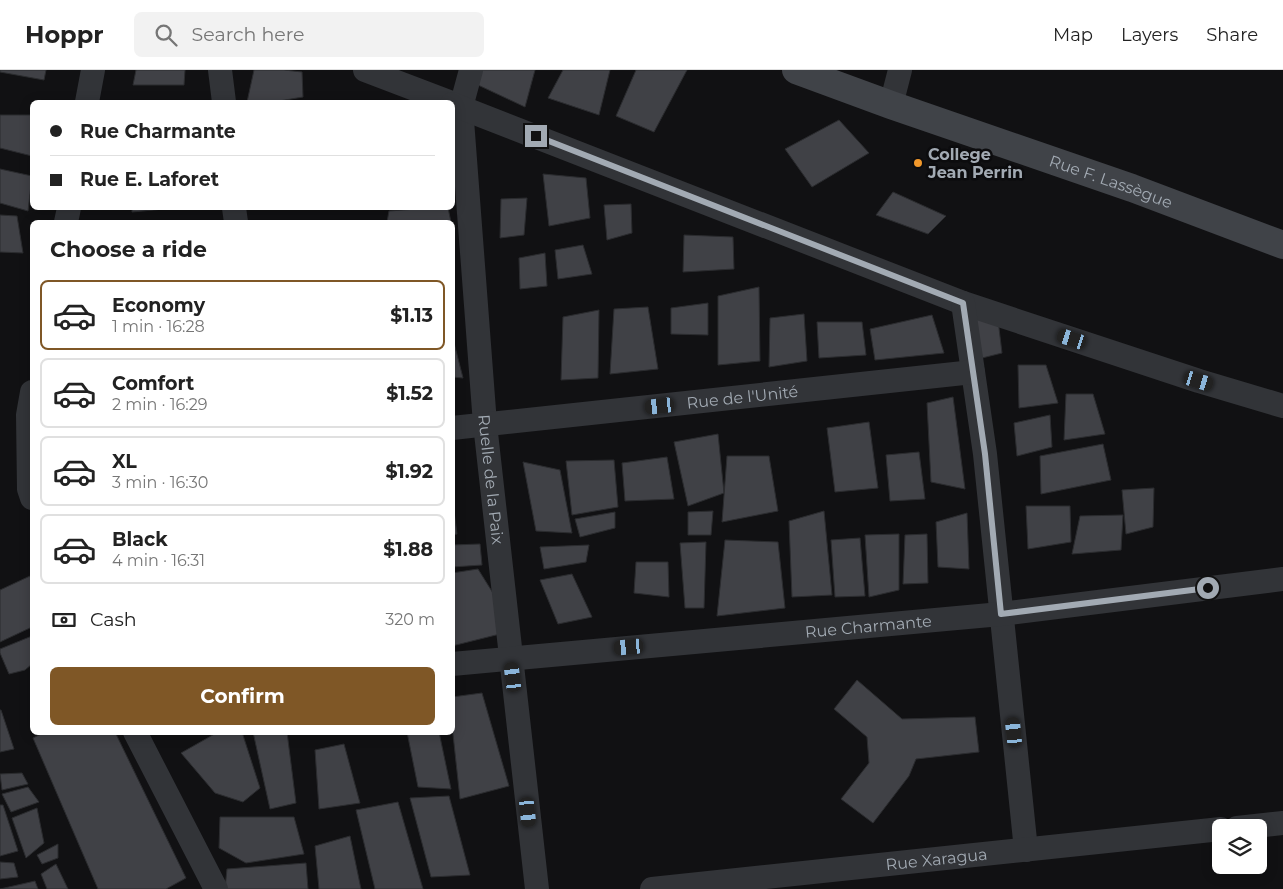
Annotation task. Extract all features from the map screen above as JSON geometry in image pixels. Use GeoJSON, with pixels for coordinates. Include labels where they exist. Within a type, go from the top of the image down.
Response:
{"type":"FeatureCollection","features":[{"type":"Feature","properties":{"kind":"street"},"geometry":{"type":"LineString","coordinates":[[87,100],[93,70]]}},
{"type":"Feature","properties":{"kind":"street"},"geometry":{"type":"LineString","coordinates":[[220,70],[224,100]]}},
{"type":"Feature","properties":{"kind":"street"},"geometry":{"type":"LineString","coordinates":[[365,70],[444,100]]}},
{"type":"Feature","properties":{"kind":"street","name":"Ruelle de la Paix"},"geometry":{"type":"LineString","coordinates":[[455,102],[471,70]]}},
{"type":"Feature","properties":{"kind":"street","name":"Rue F. Lassègue"},"geometry":{"type":"LineString","coordinates":[[796,70],[891,105],[1132,188],[1283,245]]}},
{"type":"Feature","properties":{"kind":"street"},"geometry":{"type":"LineString","coordinates":[[891,105],[900,70]]}},
{"type":"Feature","properties":{"kind":"street"},"geometry":{"type":"LineString","coordinates":[[455,104],[963,303],[1199,381],[1283,406]]}},
{"type":"Feature","properties":{"kind":"street","name":"Ruelle de la Paix"},"geometry":{"type":"LineString","coordinates":[[455,114],[485,424],[537,889]]}},
{"type":"Feature","properties":{"kind":"street"},"geometry":{"type":"LineString","coordinates":[[963,303],[985,454],[1026,850]]}},
{"type":"Feature","properties":{"kind":"street","name":"Rue de l'Unité"},"geometry":{"type":"LineString","coordinates":[[455,428],[973,372]]}},
{"type":"Feature","properties":{"kind":"street"},"geometry":{"type":"LineString","coordinates":[[30,404],[28,415],[30,454]]}},
{"type":"Feature","properties":{"kind":"street","name":"Rue Charmante"},"geometry":{"type":"LineString","coordinates":[[455,664],[1001,614],[1283,579]]}},
{"type":"Feature","properties":{"kind":"street"},"geometry":{"type":"LineString","coordinates":[[137,735],[216,889]]}},
{"type":"Feature","properties":{"kind":"street"},"geometry":{"type":"LineString","coordinates":[[1267,825],[1283,823]]}},
{"type":"Feature","properties":{"kind":"street","name":"Rue Xaragua"},"geometry":{"type":"LineString","coordinates":[[652,889],[1212,830]]}},
{"type":"Feature","properties":{"kind":"building"},"geometry":{"type":"Polygon","coordinates":[[[0,70],[46,70],[44,80],[0,72],[0,70]]]}},
{"type":"Feature","properties":{"kind":"building"},"geometry":{"type":"Polygon","coordinates":[[[136,70],[185,70],[184,85],[133,85],[136,70]]]}},
{"type":"Feature","properties":{"kind":"building"},"geometry":{"type":"Polygon","coordinates":[[[254,70],[302,72],[303,97],[285,100],[247,100],[254,70]]]}},
{"type":"Feature","properties":{"kind":"building"},"geometry":{"type":"Polygon","coordinates":[[[482,70],[535,70],[525,107],[478,85],[482,70]]]}},
{"type":"Feature","properties":{"kind":"building"},"geometry":{"type":"Polygon","coordinates":[[[563,70],[610,70],[599,115],[548,98],[563,70]]]}},
{"type":"Feature","properties":{"kind":"building"},"geometry":{"type":"Polygon","coordinates":[[[636,70],[687,70],[654,132],[616,116],[636,70]]]}},
{"type":"Feature","properties":{"kind":"building"},"geometry":{"type":"Polygon","coordinates":[[[0,115],[30,115],[30,156],[0,148],[0,115]]]}},
{"type":"Feature","properties":{"kind":"building"},"geometry":{"type":"Polygon","coordinates":[[[839,120],[869,153],[812,187],[785,149],[839,120]]]}},
{"type":"Feature","properties":{"kind":"building"},"geometry":{"type":"Polygon","coordinates":[[[0,169],[30,176],[28,211],[0,203],[0,169]]]}},
{"type":"Feature","properties":{"kind":"building"},"geometry":{"type":"Polygon","coordinates":[[[543,174],[586,178],[590,218],[549,226],[543,174]]]}},
{"type":"Feature","properties":{"kind":"building"},"geometry":{"type":"Polygon","coordinates":[[[893,192],[946,216],[928,234],[876,215],[893,192]]]}},
{"type":"Feature","properties":{"kind":"building"},"geometry":{"type":"Polygon","coordinates":[[[527,198],[524,235],[500,238],[501,199],[527,198]]]}},
{"type":"Feature","properties":{"kind":"building"},"geometry":{"type":"Polygon","coordinates":[[[631,204],[632,233],[607,240],[604,205],[631,204]]]}},
{"type":"Feature","properties":{"kind":"building"},"geometry":{"type":"Polygon","coordinates":[[[132,210],[154,210],[132,212],[132,210]]]}},
{"type":"Feature","properties":{"kind":"building"},"geometry":{"type":"Polygon","coordinates":[[[448,210],[451,220],[387,220],[389,211],[448,210]]]}},
{"type":"Feature","properties":{"kind":"building"},"geometry":{"type":"Polygon","coordinates":[[[0,215],[17,216],[23,253],[0,252],[0,215]]]}},
{"type":"Feature","properties":{"kind":"building"},"geometry":{"type":"Polygon","coordinates":[[[684,235],[733,237],[734,269],[683,272],[684,235]]]}},
{"type":"Feature","properties":{"kind":"building"},"geometry":{"type":"Polygon","coordinates":[[[583,245],[592,274],[558,279],[555,250],[583,245]]]}},
{"type":"Feature","properties":{"kind":"building"},"geometry":{"type":"Polygon","coordinates":[[[545,253],[547,286],[520,289],[519,258],[545,253]]]}},
{"type":"Feature","properties":{"kind":"building"},"geometry":{"type":"Polygon","coordinates":[[[759,287],[760,361],[718,365],[718,296],[759,287]]]}},
{"type":"Feature","properties":{"kind":"building"},"geometry":{"type":"Polygon","coordinates":[[[708,303],[708,335],[671,334],[671,308],[708,303]]]}},
{"type":"Feature","properties":{"kind":"building"},"geometry":{"type":"Polygon","coordinates":[[[648,307],[658,369],[610,374],[614,309],[648,307]]]}},
{"type":"Feature","properties":{"kind":"building"},"geometry":{"type":"Polygon","coordinates":[[[599,310],[598,378],[561,380],[563,317],[599,310]]]}},
{"type":"Feature","properties":{"kind":"building"},"geometry":{"type":"Polygon","coordinates":[[[804,314],[807,361],[769,367],[770,318],[804,314]]]}},
{"type":"Feature","properties":{"kind":"building"},"geometry":{"type":"Polygon","coordinates":[[[932,315],[944,353],[875,360],[870,329],[932,315]]]}},
{"type":"Feature","properties":{"kind":"building"},"geometry":{"type":"Polygon","coordinates":[[[973,317],[998,320],[1002,353],[978,359],[973,317]]]}},
{"type":"Feature","properties":{"kind":"building"},"geometry":{"type":"Polygon","coordinates":[[[817,322],[862,322],[866,355],[819,358],[817,322]]]}},
{"type":"Feature","properties":{"kind":"building"},"geometry":{"type":"Polygon","coordinates":[[[455,347],[463,378],[455,377],[455,347]]]}},
{"type":"Feature","properties":{"kind":"building"},"geometry":{"type":"Polygon","coordinates":[[[1018,365],[1046,365],[1058,403],[1019,408],[1018,365]]]}},
{"type":"Feature","properties":{"kind":"building"},"geometry":{"type":"Polygon","coordinates":[[[1066,394],[1093,394],[1105,434],[1064,440],[1066,394]]]}},
{"type":"Feature","properties":{"kind":"building"},"geometry":{"type":"Polygon","coordinates":[[[953,397],[965,489],[931,482],[927,403],[953,397]]]}},
{"type":"Feature","properties":{"kind":"building"},"geometry":{"type":"Polygon","coordinates":[[[1050,415],[1052,447],[1017,456],[1014,423],[1050,415]]]}},
{"type":"Feature","properties":{"kind":"building"},"geometry":{"type":"Polygon","coordinates":[[[869,422],[878,488],[835,492],[827,428],[869,422]]]}},
{"type":"Feature","properties":{"kind":"building"},"geometry":{"type":"Polygon","coordinates":[[[718,434],[724,493],[688,506],[674,442],[718,434]]]}},
{"type":"Feature","properties":{"kind":"building"},"geometry":{"type":"Polygon","coordinates":[[[1103,444],[1111,480],[1041,494],[1040,456],[1103,444]]]}},
{"type":"Feature","properties":{"kind":"building"},"geometry":{"type":"Polygon","coordinates":[[[919,452],[925,499],[890,501],[886,455],[919,452]]]}},
{"type":"Feature","properties":{"kind":"building"},"geometry":{"type":"Polygon","coordinates":[[[727,456],[769,456],[778,511],[722,522],[727,456]]]}},
{"type":"Feature","properties":{"kind":"building"},"geometry":{"type":"Polygon","coordinates":[[[667,457],[674,499],[625,501],[622,463],[667,457]]]}},
{"type":"Feature","properties":{"kind":"building"},"geometry":{"type":"Polygon","coordinates":[[[614,460],[618,507],[572,515],[566,461],[614,460]]]}},
{"type":"Feature","properties":{"kind":"building"},"geometry":{"type":"Polygon","coordinates":[[[523,462],[560,470],[572,533],[536,531],[523,462]]]}},
{"type":"Feature","properties":{"kind":"building"},"geometry":{"type":"Polygon","coordinates":[[[1154,488],[1153,527],[1126,534],[1122,490],[1154,488]]]}},
{"type":"Feature","properties":{"kind":"building"},"geometry":{"type":"Polygon","coordinates":[[[1026,506],[1070,506],[1071,542],[1028,549],[1026,506]]]}},
{"type":"Feature","properties":{"kind":"building"},"geometry":{"type":"Polygon","coordinates":[[[713,511],[711,535],[688,535],[688,512],[713,511]]]}},
{"type":"Feature","properties":{"kind":"building"},"geometry":{"type":"Polygon","coordinates":[[[824,511],[832,595],[792,597],[789,521],[824,511]]]}},
{"type":"Feature","properties":{"kind":"building"},"geometry":{"type":"Polygon","coordinates":[[[615,512],[615,528],[580,537],[575,519],[615,512]]]}},
{"type":"Feature","properties":{"kind":"building"},"geometry":{"type":"Polygon","coordinates":[[[967,513],[969,569],[938,567],[936,522],[967,513]]]}},
{"type":"Feature","properties":{"kind":"building"},"geometry":{"type":"Polygon","coordinates":[[[1123,515],[1121,550],[1072,554],[1080,516],[1123,515]]]}},
{"type":"Feature","properties":{"kind":"building"},"geometry":{"type":"Polygon","coordinates":[[[899,534],[899,590],[869,597],[865,535],[899,534]]]}},
{"type":"Feature","properties":{"kind":"building"},"geometry":{"type":"Polygon","coordinates":[[[927,534],[928,583],[903,584],[905,535],[927,534]]]}},
{"type":"Feature","properties":{"kind":"building"},"geometry":{"type":"Polygon","coordinates":[[[860,538],[865,596],[835,597],[831,540],[860,538]]]}},
{"type":"Feature","properties":{"kind":"building"},"geometry":{"type":"Polygon","coordinates":[[[725,540],[778,542],[785,608],[717,616],[725,540]]]}},
{"type":"Feature","properties":{"kind":"building"},"geometry":{"type":"Polygon","coordinates":[[[706,542],[704,608],[685,608],[680,543],[706,542]]]}},
{"type":"Feature","properties":{"kind":"building"},"geometry":{"type":"Polygon","coordinates":[[[480,544],[482,565],[455,567],[455,545],[480,544]]]}},
{"type":"Feature","properties":{"kind":"building"},"geometry":{"type":"Polygon","coordinates":[[[589,545],[586,562],[544,569],[540,547],[589,545]]]}},
{"type":"Feature","properties":{"kind":"building"},"geometry":{"type":"Polygon","coordinates":[[[636,562],[668,562],[669,597],[634,593],[636,562]]]}},
{"type":"Feature","properties":{"kind":"building"},"geometry":{"type":"Polygon","coordinates":[[[478,569],[516,630],[455,645],[455,573],[478,569]]]}},
{"type":"Feature","properties":{"kind":"building"},"geometry":{"type":"Polygon","coordinates":[[[572,574],[592,617],[558,624],[540,580],[572,574]]]}},
{"type":"Feature","properties":{"kind":"building"},"geometry":{"type":"Polygon","coordinates":[[[30,576],[30,628],[0,642],[0,590],[30,576]]]}},
{"type":"Feature","properties":{"kind":"building"},"geometry":{"type":"Polygon","coordinates":[[[30,637],[30,666],[25,670],[9,674],[0,649],[30,637]]]}},
{"type":"Feature","properties":{"kind":"building"},"geometry":{"type":"Polygon","coordinates":[[[857,680],[902,719],[975,717],[979,752],[916,759],[909,776],[873,823],[841,799],[869,763],[867,737],[834,709],[857,680]]]}},
{"type":"Feature","properties":{"kind":"building"},"geometry":{"type":"Polygon","coordinates":[[[482,693],[509,786],[460,799],[453,735],[455,735],[455,697],[482,693]]]}},
{"type":"Feature","properties":{"kind":"building"},"geometry":{"type":"Polygon","coordinates":[[[0,710],[14,749],[0,752],[0,710]]]}},
{"type":"Feature","properties":{"kind":"building"},"geometry":{"type":"Polygon","coordinates":[[[39,735],[116,735],[186,878],[166,889],[98,889],[33,738],[39,735]]]}},
{"type":"Feature","properties":{"kind":"building"},"geometry":{"type":"Polygon","coordinates":[[[213,735],[243,735],[260,788],[243,802],[215,793],[181,753],[213,735]]]}},
{"type":"Feature","properties":{"kind":"building"},"geometry":{"type":"Polygon","coordinates":[[[254,735],[287,735],[296,803],[270,809],[254,735]]]}},
{"type":"Feature","properties":{"kind":"building"},"geometry":{"type":"Polygon","coordinates":[[[408,735],[440,735],[451,789],[418,787],[408,735]]]}},
{"type":"Feature","properties":{"kind":"building"},"geometry":{"type":"Polygon","coordinates":[[[344,744],[360,803],[319,809],[315,750],[344,744]]]}},
{"type":"Feature","properties":{"kind":"building"},"geometry":{"type":"Polygon","coordinates":[[[22,773],[28,784],[2,790],[0,774],[22,773]]]}},
{"type":"Feature","properties":{"kind":"building"},"geometry":{"type":"Polygon","coordinates":[[[28,787],[39,802],[11,812],[2,794],[28,787]]]}},
{"type":"Feature","properties":{"kind":"building"},"geometry":{"type":"Polygon","coordinates":[[[449,796],[470,875],[431,877],[410,798],[449,796]]]}},
{"type":"Feature","properties":{"kind":"building"},"geometry":{"type":"Polygon","coordinates":[[[398,802],[423,889],[375,889],[356,810],[398,802]]]}},
{"type":"Feature","properties":{"kind":"building"},"geometry":{"type":"Polygon","coordinates":[[[0,805],[3,805],[18,851],[0,856],[0,805]]]}},
{"type":"Feature","properties":{"kind":"building"},"geometry":{"type":"Polygon","coordinates":[[[37,808],[44,843],[26,858],[12,818],[37,808]]]}},
{"type":"Feature","properties":{"kind":"building"},"geometry":{"type":"Polygon","coordinates":[[[220,817],[294,817],[304,854],[246,863],[219,848],[220,817]]]}},
{"type":"Feature","properties":{"kind":"building"},"geometry":{"type":"Polygon","coordinates":[[[350,836],[361,889],[319,889],[315,846],[350,836]]]}},
{"type":"Feature","properties":{"kind":"building"},"geometry":{"type":"Polygon","coordinates":[[[58,844],[58,858],[42,864],[37,855],[58,844]]]}},
{"type":"Feature","properties":{"kind":"building"},"geometry":{"type":"Polygon","coordinates":[[[0,862],[14,863],[18,877],[0,879],[0,862]]]}},
{"type":"Feature","properties":{"kind":"building"},"geometry":{"type":"Polygon","coordinates":[[[306,863],[308,889],[225,889],[227,869],[306,863]]]}},
{"type":"Feature","properties":{"kind":"building"},"geometry":{"type":"Polygon","coordinates":[[[56,864],[68,889],[47,889],[41,874],[56,864]]]}},
{"type":"Feature","properties":{"kind":"building"},"geometry":{"type":"Polygon","coordinates":[[[35,881],[38,889],[0,889],[35,881]]]}},
{"type":"Feature","properties":{"kind":"place","name":"College Jean Perrin"},"geometry":{"type":"Point","coordinates":[918,163]}},
{"type":"Feature","properties":{"kind":"route"},"geometry":{"type":"LineString","coordinates":[[536,136],[963,303],[985,454],[1001,614],[1208,588]]}}]}
